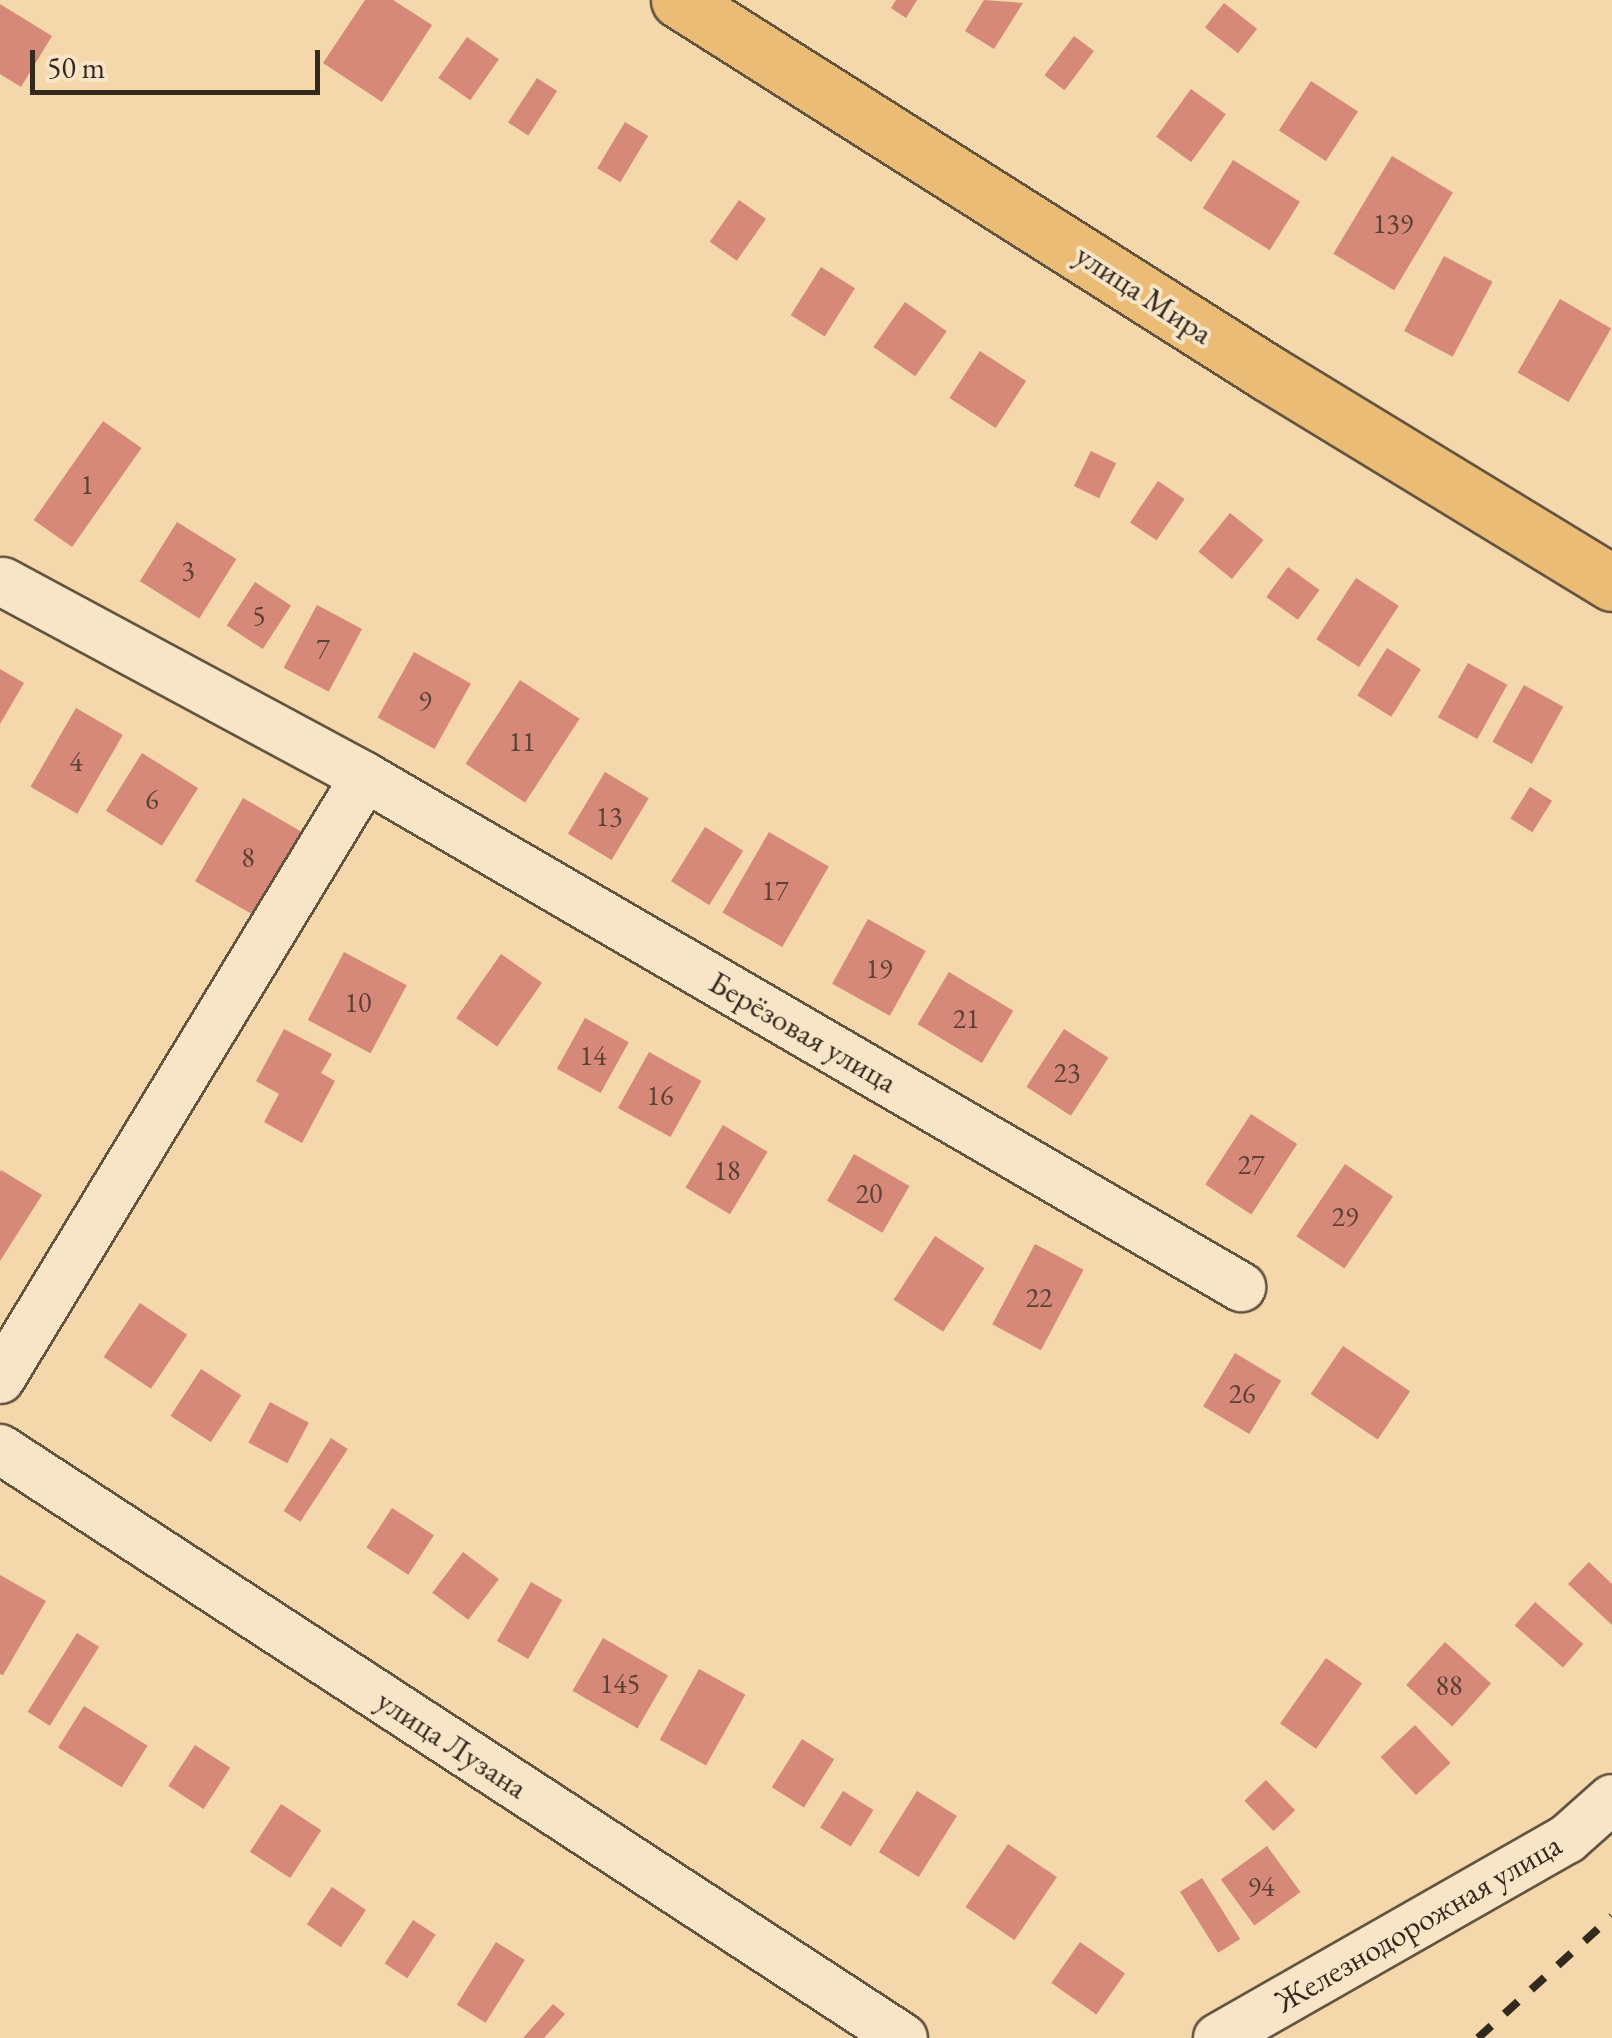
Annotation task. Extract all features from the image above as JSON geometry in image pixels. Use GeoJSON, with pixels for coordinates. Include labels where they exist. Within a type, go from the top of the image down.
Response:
{"type":"FeatureCollection","features":[{"type":"Feature","properties":{"kind":"main road","name":"улица Мира"},"geometry":{"type":"LineString","coordinates":[[679,0],[1268,373],[1611,580]]}},
{"type":"Feature","properties":{"kind":"street","name":"Берёзовая улица"},"geometry":{"type":"LineString","coordinates":[[3,582],[365,777],[1242,1288]]}},
{"type":"Feature","properties":{"kind":"street"},"geometry":{"type":"LineString","coordinates":[[0,1379],[365,777]]}},
{"type":"Feature","properties":{"kind":"street","name":"улица Лузана"},"geometry":{"type":"LineString","coordinates":[[0,1449],[903,2038]]}},
{"type":"Feature","properties":{"kind":"street","name":"Железнодорожная улица"},"geometry":{"type":"LineString","coordinates":[[1218,2038],[1568,1838],[1612,1799]]}},
{"type":"Feature","properties":{"kind":"building"},"geometry":{"type":"Polygon","coordinates":[[[365,0],[393,0],[432,25],[382,102],[323,63],[365,0]]]}},
{"type":"Feature","properties":{"kind":"building"},"geometry":{"type":"Polygon","coordinates":[[[896,0],[917,0],[906,18],[891,8],[896,0]]]}},
{"type":"Feature","properties":{"kind":"building"},"geometry":{"type":"Polygon","coordinates":[[[984,0],[1023,3],[994,49],[965,31],[984,0]]]}},
{"type":"Feature","properties":{"kind":"building"},"geometry":{"type":"Polygon","coordinates":[[[1224,3],[1257,29],[1238,53],[1205,27],[1224,3]]]}},
{"type":"Feature","properties":{"kind":"building"},"geometry":{"type":"Polygon","coordinates":[[[0,4],[52,36],[21,87],[0,74],[0,4]]]}},
{"type":"Feature","properties":{"kind":"building"},"geometry":{"type":"Polygon","coordinates":[[[1074,36],[1094,51],[1064,90],[1045,75],[1074,36]]]}},
{"type":"Feature","properties":{"kind":"building"},"geometry":{"type":"Polygon","coordinates":[[[467,37],[499,59],[470,100],[438,78],[467,37]]]}},
{"type":"Feature","properties":{"kind":"building"},"geometry":{"type":"Polygon","coordinates":[[[537,78],[557,91],[528,136],[508,122],[537,78]]]}},
{"type":"Feature","properties":{"kind":"building"},"geometry":{"type":"Polygon","coordinates":[[[1311,81],[1358,111],[1326,161],[1279,130],[1311,81]]]}},
{"type":"Feature","properties":{"kind":"building"},"geometry":{"type":"Polygon","coordinates":[[[1191,89],[1226,114],[1191,162],[1156,137],[1191,89]]]}},
{"type":"Feature","properties":{"kind":"building"},"geometry":{"type":"Polygon","coordinates":[[[625,122],[648,136],[620,182],[597,168],[625,122]]]}},
{"type":"Feature","properties":{"kind":"building"},"geometry":{"type":"Polygon","coordinates":[[[1392,156],[1453,193],[1394,290],[1333,254],[1392,156]]]}},
{"type":"Feature","properties":{"kind":"building"},"geometry":{"type":"Polygon","coordinates":[[[1233,160],[1300,202],[1270,250],[1203,208],[1233,160]]]}},
{"type":"Feature","properties":{"kind":"building"},"geometry":{"type":"Polygon","coordinates":[[[739,200],[766,219],[737,261],[710,242],[739,200]]]}},
{"type":"Feature","properties":{"kind":"building"},"geometry":{"type":"Polygon","coordinates":[[[1444,256],[1493,282],[1453,357],[1404,331],[1444,256]]]}},
{"type":"Feature","properties":{"kind":"building"},"geometry":{"type":"Polygon","coordinates":[[[821,267],[855,288],[825,337],[791,315],[821,267]]]}},
{"type":"Feature","properties":{"kind":"building"},"geometry":{"type":"Polygon","coordinates":[[[1560,299],[1611,328],[1569,402],[1518,373],[1560,299]]]}},
{"type":"Feature","properties":{"kind":"building"},"geometry":{"type":"Polygon","coordinates":[[[905,302],[947,331],[915,376],[873,347],[905,302]]]}},
{"type":"Feature","properties":{"kind":"building"},"geometry":{"type":"Polygon","coordinates":[[[980,351],[1026,381],[996,428],[950,398],[980,351]]]}},
{"type":"Feature","properties":{"kind":"building"},"geometry":{"type":"Polygon","coordinates":[[[103,421],[142,448],[72,547],[34,520],[103,421]]]}},
{"type":"Feature","properties":{"kind":"building"},"geometry":{"type":"Polygon","coordinates":[[[1091,451],[1116,463],[1099,498],[1074,486],[1091,451]]]}},
{"type":"Feature","properties":{"kind":"building"},"geometry":{"type":"Polygon","coordinates":[[[1158,481],[1185,499],[1157,540],[1130,522],[1158,481]]]}},
{"type":"Feature","properties":{"kind":"building"},"geometry":{"type":"Polygon","coordinates":[[[1230,513],[1263,540],[1232,579],[1199,552],[1230,513]]]}},
{"type":"Feature","properties":{"kind":"building"},"geometry":{"type":"Polygon","coordinates":[[[177,522],[236,559],[199,618],[140,581],[177,522]]]}},
{"type":"Feature","properties":{"kind":"building"},"geometry":{"type":"Polygon","coordinates":[[[1288,567],[1320,590],[1298,620],[1266,597],[1288,567]]]}},
{"type":"Feature","properties":{"kind":"building"},"geometry":{"type":"Polygon","coordinates":[[[1356,578],[1399,606],[1359,667],[1316,639],[1356,578]]]}},
{"type":"Feature","properties":{"kind":"building"},"geometry":{"type":"Polygon","coordinates":[[[255,582],[291,605],[263,649],[227,626],[255,582]]]}},
{"type":"Feature","properties":{"kind":"building"},"geometry":{"type":"Polygon","coordinates":[[[317,605],[362,629],[329,692],[284,668],[317,605]]]}},
{"type":"Feature","properties":{"kind":"building"},"geometry":{"type":"Polygon","coordinates":[[[1387,648],[1421,669],[1391,717],[1357,695],[1387,648]]]}},
{"type":"Feature","properties":{"kind":"building"},"geometry":{"type":"Polygon","coordinates":[[[414,652],[471,684],[434,749],[378,718],[414,652]]]}},
{"type":"Feature","properties":{"kind":"building"},"geometry":{"type":"Polygon","coordinates":[[[1468,663],[1507,685],[1477,739],[1438,717],[1468,663]]]}},
{"type":"Feature","properties":{"kind":"building"},"geometry":{"type":"Polygon","coordinates":[[[0,669],[24,683],[0,724],[0,669]]]}},
{"type":"Feature","properties":{"kind":"building"},"geometry":{"type":"Polygon","coordinates":[[[520,680],[580,719],[525,803],[466,764],[520,680]]]}},
{"type":"Feature","properties":{"kind":"building"},"geometry":{"type":"Polygon","coordinates":[[[1524,685],[1563,707],[1532,764],[1492,742],[1524,685]]]}},
{"type":"Feature","properties":{"kind":"building"},"geometry":{"type":"Polygon","coordinates":[[[76,708],[123,735],[77,814],[30,787],[76,708]]]}},
{"type":"Feature","properties":{"kind":"building"},"geometry":{"type":"Polygon","coordinates":[[[142,753],[198,788],[162,846],[106,811],[142,753]]]}},
{"type":"Feature","properties":{"kind":"building"},"geometry":{"type":"Polygon","coordinates":[[[605,772],[649,798],[612,860],[568,834],[605,772]]]}},
{"type":"Feature","properties":{"kind":"building"},"geometry":{"type":"Polygon","coordinates":[[[1530,787],[1552,801],[1532,832],[1510,818],[1530,787]]]}},
{"type":"Feature","properties":{"kind":"building"},"geometry":{"type":"Polygon","coordinates":[[[243,798],[301,832],[253,915],[195,881],[243,798]]]}},
{"type":"Feature","properties":{"kind":"building"},"geometry":{"type":"Polygon","coordinates":[[[705,827],[743,851],[709,905],[671,881],[705,827]]]}},
{"type":"Feature","properties":{"kind":"building"},"geometry":{"type":"Polygon","coordinates":[[[769,832],[829,866],[782,947],[722,913],[769,832]]]}},
{"type":"Feature","properties":{"kind":"building"},"geometry":{"type":"Polygon","coordinates":[[[868,919],[926,951],[890,1016],[832,984],[868,919]]]}},
{"type":"Feature","properties":{"kind":"building"},"geometry":{"type":"Polygon","coordinates":[[[344,952],[407,985],[371,1053],[308,1020],[344,952]]]}},
{"type":"Feature","properties":{"kind":"building"},"geometry":{"type":"Polygon","coordinates":[[[501,954],[542,983],[497,1047],[456,1018],[501,954]]]}},
{"type":"Feature","properties":{"kind":"building"},"geometry":{"type":"Polygon","coordinates":[[[949,972],[1013,1011],[982,1063],[918,1024],[949,972]]]}},
{"type":"Feature","properties":{"kind":"building"},"geometry":{"type":"Polygon","coordinates":[[[585,1018],[629,1042],[601,1093],[557,1069],[585,1018]]]}},
{"type":"Feature","properties":{"kind":"building"},"geometry":{"type":"Polygon","coordinates":[[[284,1029],[332,1054],[321,1073],[335,1081],[302,1143],[264,1122],[279,1094],[256,1081],[284,1029]]]}},
{"type":"Feature","properties":{"kind":"building"},"geometry":{"type":"Polygon","coordinates":[[[1064,1029],[1108,1058],[1071,1116],[1026,1087],[1064,1029]]]}},
{"type":"Feature","properties":{"kind":"building"},"geometry":{"type":"Polygon","coordinates":[[[649,1052],[701,1081],[670,1137],[618,1108],[649,1052]]]}},
{"type":"Feature","properties":{"kind":"building"},"geometry":{"type":"Polygon","coordinates":[[[1251,1114],[1297,1144],[1251,1214],[1205,1184],[1251,1114]]]}},
{"type":"Feature","properties":{"kind":"building"},"geometry":{"type":"Polygon","coordinates":[[[723,1125],[768,1152],[730,1214],[685,1188],[723,1125]]]}},
{"type":"Feature","properties":{"kind":"building"},"geometry":{"type":"Polygon","coordinates":[[[854,1154],[909,1186],[882,1233],[827,1201],[854,1154]]]}},
{"type":"Feature","properties":{"kind":"building"},"geometry":{"type":"Polygon","coordinates":[[[1345,1164],[1393,1196],[1344,1269],[1296,1236],[1345,1164]]]}},
{"type":"Feature","properties":{"kind":"building"},"geometry":{"type":"Polygon","coordinates":[[[0,1172],[42,1195],[0,1261],[0,1172]]]}},
{"type":"Feature","properties":{"kind":"building"},"geometry":{"type":"Polygon","coordinates":[[[935,1236],[984,1268],[943,1332],[894,1300],[935,1236]]]}},
{"type":"Feature","properties":{"kind":"building"},"geometry":{"type":"Polygon","coordinates":[[[1035,1244],[1084,1270],[1041,1350],[992,1324],[1035,1244]]]}},
{"type":"Feature","properties":{"kind":"building"},"geometry":{"type":"Polygon","coordinates":[[[140,1303],[187,1335],[151,1389],[104,1357],[140,1303]]]}},
{"type":"Feature","properties":{"kind":"building"},"geometry":{"type":"Polygon","coordinates":[[[1343,1346],[1410,1391],[1378,1439],[1311,1394],[1343,1346]]]}},
{"type":"Feature","properties":{"kind":"building"},"geometry":{"type":"Polygon","coordinates":[[[1235,1353],[1281,1381],[1249,1434],[1203,1406],[1235,1353]]]}},
{"type":"Feature","properties":{"kind":"building"},"geometry":{"type":"Polygon","coordinates":[[[201,1369],[241,1395],[211,1442],[171,1416],[201,1369]]]}},
{"type":"Feature","properties":{"kind":"building"},"geometry":{"type":"Polygon","coordinates":[[[270,1402],[309,1423],[287,1463],[248,1443],[270,1402]]]}},
{"type":"Feature","properties":{"kind":"building"},"geometry":{"type":"Polygon","coordinates":[[[331,1438],[348,1449],[300,1522],[284,1511],[331,1438]]]}},
{"type":"Feature","properties":{"kind":"building"},"geometry":{"type":"Polygon","coordinates":[[[392,1508],[434,1535],[408,1575],[366,1547],[392,1508]]]}},
{"type":"Feature","properties":{"kind":"building"},"geometry":{"type":"Polygon","coordinates":[[[463,1552],[499,1579],[468,1620],[432,1593],[463,1552]]]}},
{"type":"Feature","properties":{"kind":"building"},"geometry":{"type":"Polygon","coordinates":[[[1589,1562],[1612,1584],[1612,1625],[1568,1584],[1589,1562]]]}},
{"type":"Feature","properties":{"kind":"building"},"geometry":{"type":"Polygon","coordinates":[[[0,1575],[46,1601],[3,1675],[0,1674],[0,1575]]]}},
{"type":"Feature","properties":{"kind":"building"},"geometry":{"type":"Polygon","coordinates":[[[531,1582],[562,1600],[528,1659],[497,1641],[531,1582]]]}},
{"type":"Feature","properties":{"kind":"building"},"geometry":{"type":"Polygon","coordinates":[[[1535,1602],[1583,1644],[1563,1667],[1515,1625],[1535,1602]]]}},
{"type":"Feature","properties":{"kind":"building"},"geometry":{"type":"Polygon","coordinates":[[[77,1633],[99,1647],[50,1726],[28,1712],[77,1633]]]}},
{"type":"Feature","properties":{"kind":"building"},"geometry":{"type":"Polygon","coordinates":[[[603,1638],[668,1676],[637,1728],[572,1691],[603,1638]]]}},
{"type":"Feature","properties":{"kind":"building"},"geometry":{"type":"Polygon","coordinates":[[[1445,1642],[1491,1683],[1452,1727],[1406,1685],[1445,1642]]]}},
{"type":"Feature","properties":{"kind":"building"},"geometry":{"type":"Polygon","coordinates":[[[1326,1658],[1362,1683],[1316,1749],[1280,1724],[1326,1658]]]}},
{"type":"Feature","properties":{"kind":"building"},"geometry":{"type":"Polygon","coordinates":[[[699,1669],[745,1695],[706,1766],[660,1740],[699,1669]]]}},
{"type":"Feature","properties":{"kind":"building"},"geometry":{"type":"Polygon","coordinates":[[[84,1706],[148,1746],[122,1787],[58,1748],[84,1706]]]}},
{"type":"Feature","properties":{"kind":"building"},"geometry":{"type":"Polygon","coordinates":[[[1415,1725],[1450,1763],[1416,1795],[1381,1757],[1415,1725]]]}},
{"type":"Feature","properties":{"kind":"building"},"geometry":{"type":"Polygon","coordinates":[[[802,1739],[834,1759],[804,1807],[772,1787],[802,1739]]]}},
{"type":"Feature","properties":{"kind":"building"},"geometry":{"type":"Polygon","coordinates":[[[195,1745],[230,1768],[204,1809],[168,1786],[195,1745]]]}},
{"type":"Feature","properties":{"kind":"building"},"geometry":{"type":"Polygon","coordinates":[[[1266,1780],[1295,1810],[1274,1831],[1244,1801],[1266,1780]]]}},
{"type":"Feature","properties":{"kind":"building"},"geometry":{"type":"Polygon","coordinates":[[[843,1791],[874,1810],[851,1847],[820,1827],[843,1791]]]}},
{"type":"Feature","properties":{"kind":"building"},"geometry":{"type":"Polygon","coordinates":[[[917,1791],[957,1816],[919,1877],[879,1852],[917,1791]]]}},
{"type":"Feature","properties":{"kind":"building"},"geometry":{"type":"Polygon","coordinates":[[[281,1804],[321,1830],[290,1878],[250,1852],[281,1804]]]}},
{"type":"Feature","properties":{"kind":"building"},"geometry":{"type":"Polygon","coordinates":[[[1008,1844],[1057,1877],[1014,1940],[966,1907],[1008,1844]]]}},
{"type":"Feature","properties":{"kind":"building"},"geometry":{"type":"Polygon","coordinates":[[[1267,1846],[1301,1892],[1254,1926],[1221,1880],[1267,1846]]]}},
{"type":"Feature","properties":{"kind":"building"},"geometry":{"type":"Polygon","coordinates":[[[1202,1878],[1240,1939],[1218,1953],[1180,1892],[1202,1878]]]}},
{"type":"Feature","properties":{"kind":"building"},"geometry":{"type":"Polygon","coordinates":[[[332,1887],[366,1910],[341,1947],[307,1924],[332,1887]]]}},
{"type":"Feature","properties":{"kind":"building"},"geometry":{"type":"Polygon","coordinates":[[[413,1920],[436,1935],[407,1978],[385,1964],[413,1920]]]}},
{"type":"Feature","properties":{"kind":"building"},"geometry":{"type":"Polygon","coordinates":[[[496,1942],[525,1960],[486,2023],[457,2005],[496,1942]]]}},
{"type":"Feature","properties":{"kind":"building"},"geometry":{"type":"Polygon","coordinates":[[[1080,1942],[1125,1974],[1096,2015],[1051,1983],[1080,1942]]]}},
{"type":"Feature","properties":{"kind":"building"},"geometry":{"type":"Polygon","coordinates":[[[553,2004],[565,2014],[544,2038],[523,2038],[553,2004]]]}},
{"type":"Feature","properties":{"kind":"railway"},"geometry":{"type":"LineString","coordinates":[[1478,2038],[1612,1916]]}}]}
